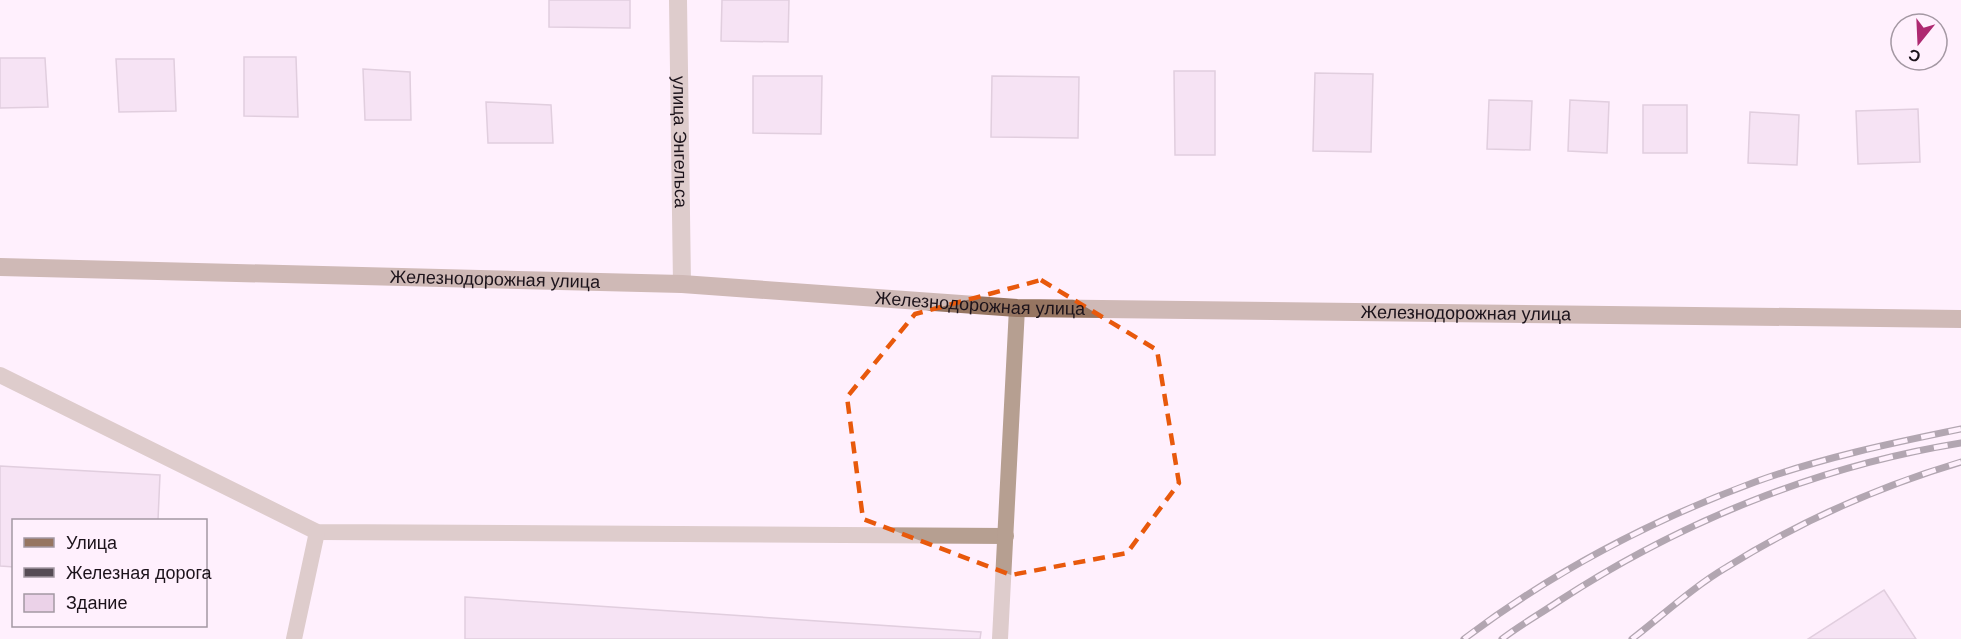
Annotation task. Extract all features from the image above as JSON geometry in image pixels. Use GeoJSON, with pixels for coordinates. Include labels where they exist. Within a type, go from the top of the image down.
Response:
{"type":"FeatureCollection","features":[{"type":"Feature","properties":{"kind":"main road","name":"Железнодорожная улица"},"geometry":{"type":"LineString","coordinates":[[0,267],[682,284],[1017,308],[1961,319]]}},
{"type":"Feature","properties":{"kind":"street","name":"улица Энгельса"},"geometry":{"type":"LineString","coordinates":[[678,0],[682,284]]}},
{"type":"Feature","properties":{"kind":"lane"},"geometry":{"type":"LineString","coordinates":[[1000,639],[1017,308]]}},
{"type":"Feature","properties":{"kind":"lane"},"geometry":{"type":"LineString","coordinates":[[0,375],[317,532],[1006,536]]}},
{"type":"Feature","properties":{"kind":"lane"},"geometry":{"type":"LineString","coordinates":[[294,639],[317,532]]}},
{"type":"Feature","properties":{"kind":"highlighted area"},"geometry":{"type":"Polygon","coordinates":[[[1041,280],[1157,350],[1179,483],[1127,553],[1011,575],[863,519],[847,397],[915,314],[1041,280]]]}},
{"type":"Feature","properties":{"kind":"building"},"geometry":{"type":"Polygon","coordinates":[[[549,0],[630,0],[630,28],[549,27],[549,0]]]}},
{"type":"Feature","properties":{"kind":"building"},"geometry":{"type":"Polygon","coordinates":[[[722,0],[789,0],[788,42],[721,41],[722,0]]]}},
{"type":"Feature","properties":{"kind":"building"},"geometry":{"type":"Polygon","coordinates":[[[244,57],[296,57],[298,117],[244,116],[244,57]]]}},
{"type":"Feature","properties":{"kind":"building"},"geometry":{"type":"Polygon","coordinates":[[[0,58],[45,58],[48,107],[0,108],[0,58]]]}},
{"type":"Feature","properties":{"kind":"building"},"geometry":{"type":"Polygon","coordinates":[[[116,59],[174,59],[176,111],[119,112],[116,59]]]}},
{"type":"Feature","properties":{"kind":"building"},"geometry":{"type":"Polygon","coordinates":[[[363,69],[410,72],[411,120],[365,120],[363,69]]]}},
{"type":"Feature","properties":{"kind":"building"},"geometry":{"type":"Polygon","coordinates":[[[1174,71],[1215,71],[1215,155],[1175,155],[1174,71]]]}},
{"type":"Feature","properties":{"kind":"building"},"geometry":{"type":"Polygon","coordinates":[[[1315,73],[1373,74],[1371,152],[1313,151],[1315,73]]]}},
{"type":"Feature","properties":{"kind":"building"},"geometry":{"type":"Polygon","coordinates":[[[753,76],[822,76],[821,134],[753,133],[753,76]]]}},
{"type":"Feature","properties":{"kind":"building"},"geometry":{"type":"Polygon","coordinates":[[[992,76],[1079,77],[1078,138],[991,137],[992,76]]]}},
{"type":"Feature","properties":{"kind":"building"},"geometry":{"type":"Polygon","coordinates":[[[1489,100],[1532,101],[1530,150],[1487,149],[1489,100]]]}},
{"type":"Feature","properties":{"kind":"building"},"geometry":{"type":"Polygon","coordinates":[[[1570,100],[1609,102],[1607,153],[1568,151],[1570,100]]]}},
{"type":"Feature","properties":{"kind":"building"},"geometry":{"type":"Polygon","coordinates":[[[486,102],[551,105],[553,143],[488,143],[486,102]]]}},
{"type":"Feature","properties":{"kind":"building"},"geometry":{"type":"Polygon","coordinates":[[[1643,105],[1687,105],[1687,153],[1643,153],[1643,105]]]}},
{"type":"Feature","properties":{"kind":"building"},"geometry":{"type":"Polygon","coordinates":[[[1918,109],[1920,162],[1858,164],[1856,111],[1918,109]]]}},
{"type":"Feature","properties":{"kind":"building"},"geometry":{"type":"Polygon","coordinates":[[[1750,112],[1799,115],[1797,165],[1748,163],[1750,112]]]}},
{"type":"Feature","properties":{"kind":"building"},"geometry":{"type":"Polygon","coordinates":[[[0,466],[160,475],[158,519],[12,519],[12,567],[0,566],[0,466]]]}},
{"type":"Feature","properties":{"kind":"building"},"geometry":{"type":"Polygon","coordinates":[[[1884,590],[1916,639],[1808,639],[1884,590]]]}},
{"type":"Feature","properties":{"kind":"building"},"geometry":{"type":"Polygon","coordinates":[[[465,597],[981,632],[980,639],[465,639],[465,597]]]}},
{"type":"Feature","properties":{"kind":"railway"},"geometry":{"type":"LineString","coordinates":[[1464,639],[1567,570],[1678,513],[1780,473],[1831,458],[1961,429]]}},
{"type":"Feature","properties":{"kind":"railway"},"geometry":{"type":"LineString","coordinates":[[1502,639],[1605,572],[1702,522],[1803,482],[1855,466],[1961,443]]}},
{"type":"Feature","properties":{"kind":"railway"},"geometry":{"type":"LineString","coordinates":[[1632,639],[1702,583],[1783,535],[1870,494],[1961,462]]}}]}
